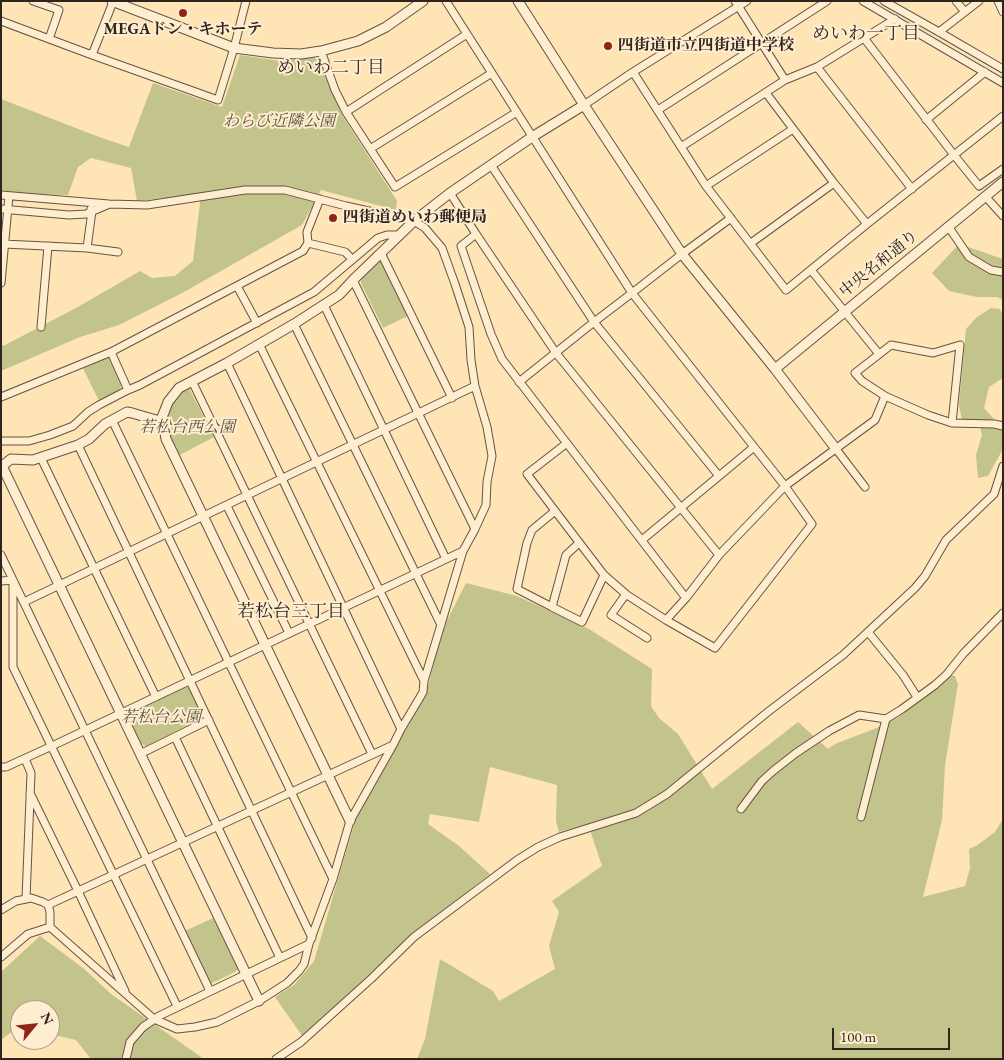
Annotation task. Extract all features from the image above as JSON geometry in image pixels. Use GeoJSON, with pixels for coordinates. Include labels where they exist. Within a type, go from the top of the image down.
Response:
{"type":"FeatureCollection","features":[{"type":"Feature","properties":{"kind":"street"},"geometry":{"type":"LineString","coordinates":[[34,1],[59,10],[49,39]]}},
{"type":"Feature","properties":{"kind":"street"},"geometry":{"type":"LineString","coordinates":[[92,55],[112,1],[234,48],[273,54],[321,52],[358,41],[386,27],[423,1]]}},
{"type":"Feature","properties":{"kind":"street"},"geometry":{"type":"LineString","coordinates":[[1,21],[218,100],[246,1]]}},
{"type":"Feature","properties":{"kind":"street"},"geometry":{"type":"LineString","coordinates":[[446,1],[632,293],[785,486],[812,524],[715,648],[626,594],[604,575],[527,474],[567,443]]}},
{"type":"Feature","properties":{"kind":"street"},"geometry":{"type":"LineString","coordinates":[[518,1],[682,254],[775,369],[865,487]]}},
{"type":"Feature","properties":{"kind":"street"},"geometry":{"type":"LineString","coordinates":[[350,821],[166,439],[162,417],[168,402],[179,388],[227,363],[339,295],[414,221],[450,193],[532,137],[584,105],[736,4],[747,1]]}},
{"type":"Feature","properties":{"kind":"street"},"geometry":{"type":"LineString","coordinates":[[658,110],[827,1]]}},
{"type":"Feature","properties":{"kind":"street"},"geometry":{"type":"LineString","coordinates":[[863,1],[1003,82]]}},
{"type":"Feature","properties":{"kind":"street"},"geometry":{"type":"LineString","coordinates":[[884,1],[1003,69]]}},
{"type":"Feature","properties":{"kind":"street"},"geometry":{"type":"LineString","coordinates":[[956,1],[965,12]]}},
{"type":"Feature","properties":{"kind":"street"},"geometry":{"type":"LineString","coordinates":[[939,32],[979,1]]}},
{"type":"Feature","properties":{"kind":"street"},"geometry":{"type":"LineString","coordinates":[[736,4],[785,80]]}},
{"type":"Feature","properties":{"kind":"street"},"geometry":{"type":"LineString","coordinates":[[681,147],[785,80],[817,67],[895,19]]}},
{"type":"Feature","properties":{"kind":"street"},"geometry":{"type":"LineString","coordinates":[[346,112],[467,34]]}},
{"type":"Feature","properties":{"kind":"street"},"geometry":{"type":"LineString","coordinates":[[864,38],[979,186],[1003,169]]}},
{"type":"Feature","properties":{"kind":"street"},"geometry":{"type":"LineString","coordinates":[[321,52],[335,90],[346,112],[395,187],[517,112]]}},
{"type":"Feature","properties":{"kind":"street"},"geometry":{"type":"LineString","coordinates":[[817,67],[912,189]]}},
{"type":"Feature","properties":{"kind":"street"},"geometry":{"type":"LineString","coordinates":[[634,72],[706,186],[786,290],[1003,116]]}},
{"type":"Feature","properties":{"kind":"street"},"geometry":{"type":"LineString","coordinates":[[926,120],[986,72]]}},
{"type":"Feature","properties":{"kind":"street"},"geometry":{"type":"LineString","coordinates":[[370,149],[492,73]]}},
{"type":"Feature","properties":{"kind":"street"},"geometry":{"type":"LineString","coordinates":[[766,93],[867,224]]}},
{"type":"Feature","properties":{"kind":"street"},"geometry":{"type":"LineString","coordinates":[[706,186],[793,129]]}},
{"type":"Feature","properties":{"kind":"street"},"geometry":{"type":"LineString","coordinates":[[491,165],[594,322],[718,476]]}},
{"type":"Feature","properties":{"kind":"street","name":"中央名和通り"},"geometry":{"type":"LineString","coordinates":[[775,369],[1003,182]]}},
{"type":"Feature","properties":{"kind":"street"},"geometry":{"type":"LineString","coordinates":[[751,243],[834,183]]}},
{"type":"Feature","properties":{"kind":"street"},"geometry":{"type":"LineString","coordinates":[[1,283],[5,195],[110,204],[147,205],[245,190],[285,190],[414,221],[426,228],[442,248],[455,284],[469,327],[471,360],[492,456],[486,505],[463,551],[424,682],[423,692],[400,729],[350,821],[333,879],[304,964],[287,983],[259,1002],[217,1022],[176,1029],[154,1019],[50,927],[50,912],[48,905],[44,902],[31,898],[16,901],[1,910]]}},
{"type":"Feature","properties":{"kind":"street"},"geometry":{"type":"LineString","coordinates":[[450,193],[556,352],[719,556]]}},
{"type":"Feature","properties":{"kind":"street"},"geometry":{"type":"LineString","coordinates":[[985,196],[1003,216]]}},
{"type":"Feature","properties":{"kind":"street"},"geometry":{"type":"LineString","coordinates":[[1,397],[111,352],[303,251],[308,243],[307,232],[320,199]]}},
{"type":"Feature","properties":{"kind":"street"},"geometry":{"type":"LineString","coordinates":[[87,248],[92,211],[88,202]]}},
{"type":"Feature","properties":{"kind":"street"},"geometry":{"type":"LineString","coordinates":[[4,209],[69,215],[86,214],[110,204]]}},
{"type":"Feature","properties":{"kind":"street"},"geometry":{"type":"LineString","coordinates":[[520,382],[594,322],[731,218]]}},
{"type":"Feature","properties":{"kind":"street"},"geometry":{"type":"LineString","coordinates":[[948,226],[968,256],[991,270],[1003,272]]}},
{"type":"Feature","properties":{"kind":"street"},"geometry":{"type":"LineString","coordinates":[[476,234],[461,246],[491,334],[502,359],[686,598]]}},
{"type":"Feature","properties":{"kind":"street"},"geometry":{"type":"LineString","coordinates":[[1,441],[30,442],[72,426],[88,412],[314,292],[378,238],[387,235],[399,235]]}},
{"type":"Feature","properties":{"kind":"street"},"geometry":{"type":"LineString","coordinates":[[308,243],[345,252],[352,259]]}},
{"type":"Feature","properties":{"kind":"street"},"geometry":{"type":"LineString","coordinates":[[4,244],[87,248],[118,252]]}},
{"type":"Feature","properties":{"kind":"street"},"geometry":{"type":"LineString","coordinates":[[41,327],[48,246]]}},
{"type":"Feature","properties":{"kind":"street"},"geometry":{"type":"LineString","coordinates":[[381,252],[452,398]]}},
{"type":"Feature","properties":{"kind":"street"},"geometry":{"type":"LineString","coordinates":[[811,270],[879,354]]}},
{"type":"Feature","properties":{"kind":"street"},"geometry":{"type":"LineString","coordinates":[[353,280],[475,529]]}},
{"type":"Feature","properties":{"kind":"street"},"geometry":{"type":"LineString","coordinates":[[237,286],[256,323]]}},
{"type":"Feature","properties":{"kind":"street"},"geometry":{"type":"LineString","coordinates":[[324,305],[446,559]]}},
{"type":"Feature","properties":{"kind":"street"},"geometry":{"type":"LineString","coordinates":[[294,324],[441,625]]}},
{"type":"Feature","properties":{"kind":"street"},"geometry":{"type":"LineString","coordinates":[[259,344],[424,682]]}},
{"type":"Feature","properties":{"kind":"street"},"geometry":{"type":"LineString","coordinates":[[952,423],[960,345],[933,353],[891,344],[855,373],[885,396],[928,415],[952,423],[1003,426]]}},
{"type":"Feature","properties":{"kind":"street"},"geometry":{"type":"LineString","coordinates":[[111,352],[128,390]]}},
{"type":"Feature","properties":{"kind":"street"},"geometry":{"type":"LineString","coordinates":[[227,363],[400,729]]}},
{"type":"Feature","properties":{"kind":"street"},"geometry":{"type":"LineString","coordinates":[[192,381],[372,754]]}},
{"type":"Feature","properties":{"kind":"street"},"geometry":{"type":"LineString","coordinates":[[24,602],[476,386]]}},
{"type":"Feature","properties":{"kind":"street"},"geometry":{"type":"LineString","coordinates":[[666,620],[719,556],[785,486],[874,420],[885,396]]}},
{"type":"Feature","properties":{"kind":"street"},"geometry":{"type":"LineString","coordinates":[[162,422],[128,412],[105,424],[89,439],[78,446],[33,460],[11,459],[2,467],[259,1002]]}},
{"type":"Feature","properties":{"kind":"street"},"geometry":{"type":"LineString","coordinates":[[112,420],[333,879]]}},
{"type":"Feature","properties":{"kind":"street"},"geometry":{"type":"LineString","coordinates":[[78,446],[252,810],[311,941]]}},
{"type":"Feature","properties":{"kind":"street"},"geometry":{"type":"LineString","coordinates":[[642,540],[754,447]]}},
{"type":"Feature","properties":{"kind":"street"},"geometry":{"type":"LineString","coordinates":[[41,458],[156,697]]}},
{"type":"Feature","properties":{"kind":"street"},"geometry":{"type":"LineString","coordinates":[[276,1059],[301,1042],[414,937],[517,860],[538,847],[560,837],[636,813],[667,794],[769,711],[843,655],[915,588],[925,576],[946,540],[994,494],[1003,466]]}},
{"type":"Feature","properties":{"kind":"street"},"geometry":{"type":"LineString","coordinates":[[226,506],[290,633]]}},
{"type":"Feature","properties":{"kind":"street"},"geometry":{"type":"LineString","coordinates":[[554,510],[532,530],[527,542],[517,589],[582,622],[604,575]]}},
{"type":"Feature","properties":{"kind":"street"},"geometry":{"type":"LineString","coordinates":[[552,607],[566,555],[579,543]]}},
{"type":"Feature","properties":{"kind":"street"},"geometry":{"type":"LineString","coordinates":[[1,767],[6,767],[121,714],[463,551]]}},
{"type":"Feature","properties":{"kind":"street"},"geometry":{"type":"LineString","coordinates":[[1,555],[210,991]]}},
{"type":"Feature","properties":{"kind":"street"},"geometry":{"type":"LineString","coordinates":[[1,581],[13,580]]}},
{"type":"Feature","properties":{"kind":"street"},"geometry":{"type":"LineString","coordinates":[[13,580],[13,667],[178,1006]]}},
{"type":"Feature","properties":{"kind":"street"},"geometry":{"type":"LineString","coordinates":[[626,594],[611,615],[647,638]]}},
{"type":"Feature","properties":{"kind":"street"},"geometry":{"type":"LineString","coordinates":[[741,809],[762,781],[773,771],[829,731],[859,715],[886,719],[902,709],[946,674],[1003,613]]}},
{"type":"Feature","properties":{"kind":"street"},"geometry":{"type":"LineString","coordinates":[[868,632],[903,675],[917,697]]}},
{"type":"Feature","properties":{"kind":"street"},"geometry":{"type":"LineString","coordinates":[[861,817],[886,719]]}},
{"type":"Feature","properties":{"kind":"street"},"geometry":{"type":"LineString","coordinates":[[140,754],[209,720]]}},
{"type":"Feature","properties":{"kind":"street"},"geometry":{"type":"LineString","coordinates":[[175,737],[280,958]]}},
{"type":"Feature","properties":{"kind":"street"},"geometry":{"type":"LineString","coordinates":[[48,905],[393,745]]}},
{"type":"Feature","properties":{"kind":"street"},"geometry":{"type":"LineString","coordinates":[[25,758],[31,773],[26,899]]}},
{"type":"Feature","properties":{"kind":"street"},"geometry":{"type":"LineString","coordinates":[[30,793],[127,995]]}},
{"type":"Feature","properties":{"kind":"street"},"geometry":{"type":"LineString","coordinates":[[1,958],[28,934],[50,927]]}},
{"type":"Feature","properties":{"kind":"street"},"geometry":{"type":"LineString","coordinates":[[126,1059],[130,1042],[143,1027],[154,1019],[311,941]]}},
{"type":"Feature","properties":{"kind":"green space","name":"わらび近隣公園"},"geometry":{"type":"Polygon","coordinates":[[[240,55],[280,61],[312,57],[318,60],[342,115],[397,201],[396,210],[321,190],[302,225],[184,292],[119,325],[80,337],[1,371],[1,346],[76,308],[140,271],[152,278],[175,276],[193,261],[201,194],[137,201],[131,168],[91,158],[78,167],[68,195],[1,193],[1,99],[129,147],[153,83],[222,107],[240,55]]]}},
{"type":"Feature","properties":{"kind":"green space"},"geometry":{"type":"Polygon","coordinates":[[[959,244],[1003,259],[1003,300],[997,297],[977,297],[949,291],[932,273],[959,244]]]}},
{"type":"Feature","properties":{"kind":"green space"},"geometry":{"type":"Polygon","coordinates":[[[380,261],[383,262],[410,315],[383,328],[361,283],[361,279],[380,261]]]}},
{"type":"Feature","properties":{"kind":"green space"},"geometry":{"type":"Polygon","coordinates":[[[991,308],[1000,309],[1003,316],[1003,378],[989,387],[984,408],[1003,429],[1003,449],[988,476],[978,478],[976,455],[982,435],[978,419],[962,420],[959,405],[966,329],[977,317],[991,308]]]}},
{"type":"Feature","properties":{"kind":"green space"},"geometry":{"type":"Polygon","coordinates":[[[109,356],[122,384],[120,390],[99,401],[83,368],[109,356]]]}},
{"type":"Feature","properties":{"kind":"green space","name":"若松台西公園"},"geometry":{"type":"Polygon","coordinates":[[[188,386],[214,437],[178,456],[169,437],[166,417],[168,408],[180,390],[188,386]]]}},
{"type":"Feature","properties":{"kind":"green space"},"geometry":{"type":"Polygon","coordinates":[[[466,583],[517,596],[589,629],[652,669],[651,706],[659,718],[678,734],[712,789],[798,722],[828,749],[835,744],[897,718],[951,675],[955,676],[958,684],[945,765],[942,820],[923,897],[965,886],[970,868],[969,849],[995,832],[1003,819],[1003,1059],[417,1059],[425,1039],[440,959],[493,991],[499,1001],[555,969],[549,946],[559,912],[552,901],[602,866],[588,824],[559,832],[556,821],[557,785],[490,767],[479,822],[430,814],[428,824],[459,846],[490,874],[415,932],[303,1037],[275,997],[294,985],[314,961],[356,818],[426,693],[444,626],[466,583]]]}},
{"type":"Feature","properties":{"kind":"green space","name":"若松台公園"},"geometry":{"type":"Polygon","coordinates":[[[185,687],[191,688],[202,712],[200,719],[146,746],[140,743],[129,717],[130,712],[185,687]]]}},
{"type":"Feature","properties":{"kind":"green space"},"geometry":{"type":"Polygon","coordinates":[[[213,918],[238,969],[212,983],[208,983],[183,932],[213,918]]]}},
{"type":"Feature","properties":{"kind":"green space"},"geometry":{"type":"Polygon","coordinates":[[[40,936],[83,968],[111,994],[204,1059],[91,1059],[76,1040],[60,1036],[60,1000],[10,1000],[10,1033],[1,1040],[1,972],[40,936]]]}},
{"type":"Feature","properties":{"kind":"place","name":"MEGAドン・キホーテ"},"geometry":{"type":"Point","coordinates":[183,13]}},
{"type":"Feature","properties":{"kind":"place","name":"四街道市立四街道中学校"},"geometry":{"type":"Point","coordinates":[608,46]}},
{"type":"Feature","properties":{"kind":"place","name":"四街道めいわ郵便局"},"geometry":{"type":"Point","coordinates":[333,218]}},
{"type":"Feature","properties":{"kind":"district","name":"めいわ一丁目"},"geometry":{"type":"Point","coordinates":[866,34]}},
{"type":"Feature","properties":{"kind":"district","name":"めいわ二丁目"},"geometry":{"type":"Point","coordinates":[331,68]}},
{"type":"Feature","properties":{"kind":"district","name":"若松台三丁目"},"geometry":{"type":"Point","coordinates":[291,612]}}]}
